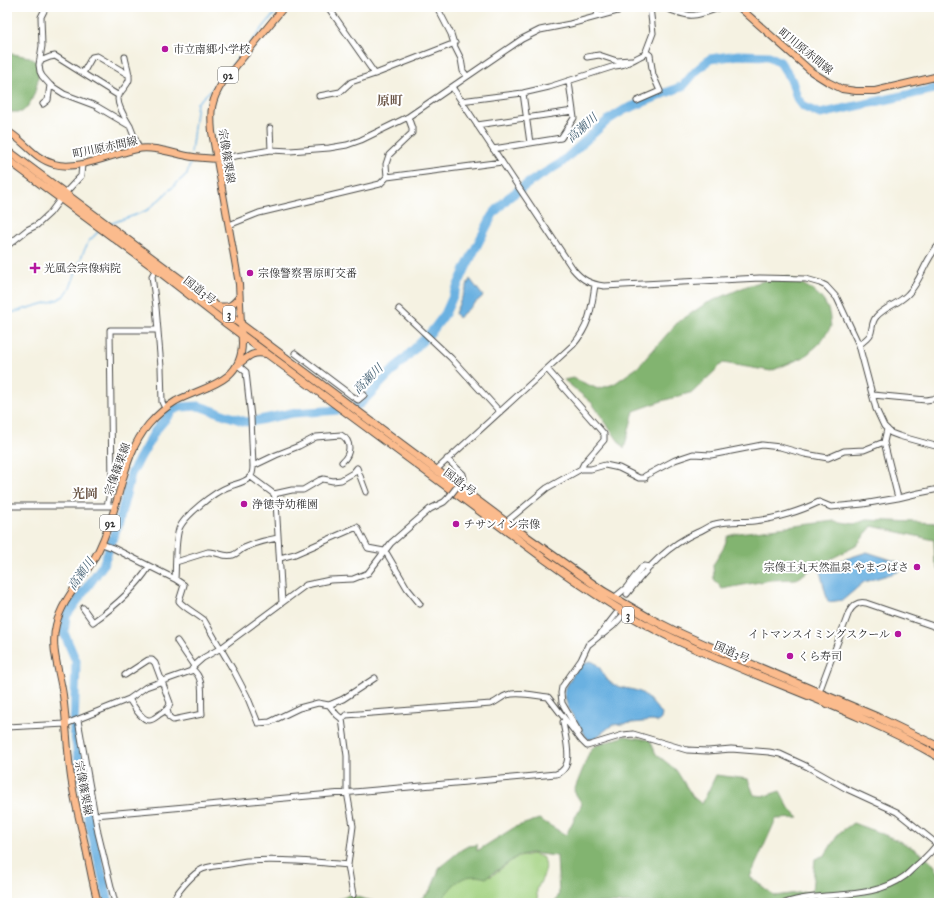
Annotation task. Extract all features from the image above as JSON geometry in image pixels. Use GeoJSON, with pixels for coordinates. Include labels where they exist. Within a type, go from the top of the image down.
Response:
{"type":"FeatureCollection","features":[{"type":"Feature","properties":{"kind":"highway","name":"国道3号"},"geometry":{"type":"LineString","coordinates":[[7,150],[96,225],[268,355],[572,579],[625,613],[670,637],[711,656],[888,730],[939,757]]}},
{"type":"Feature","properties":{"kind":"highway","name":"国道3号"},"geometry":{"type":"LineString","coordinates":[[7,159],[104,221],[506,522],[614,598],[651,619],[706,645],[877,717],[939,748]]}},
{"type":"Feature","properties":{"kind":"main road","name":"宗像篠栗線"},"geometry":{"type":"LineString","coordinates":[[98,903],[72,784],[68,723],[55,649],[55,627],[62,606],[88,569],[102,544],[126,469],[139,439],[150,423],[165,408],[227,378],[238,365],[242,350],[242,335],[238,284],[211,120],[211,110],[215,94],[223,82],[284,7]]}},
{"type":"Feature","properties":{"kind":"main road","name":"町川原赤間線"},"geometry":{"type":"LineString","coordinates":[[739,7],[812,72],[842,89],[875,91],[939,76]]}},
{"type":"Feature","properties":{"kind":"main road","name":"町川原赤間線"},"geometry":{"type":"LineString","coordinates":[[7,131],[35,155],[61,166],[82,164],[139,149],[156,149],[197,158],[218,159]]}},
{"type":"Feature","properties":{"kind":"main road"},"geometry":{"type":"LineString","coordinates":[[218,306],[229,307],[239,297]]}},
{"type":"Feature","properties":{"kind":"main road"},"geometry":{"type":"LineString","coordinates":[[238,365],[256,352],[268,355]]}},
{"type":"Feature","properties":{"kind":"street"},"geometry":{"type":"LineString","coordinates":[[46,7],[41,17],[42,46],[40,72],[44,79],[64,94],[96,106],[130,126]]}},
{"type":"Feature","properties":{"kind":"street"},"geometry":{"type":"LineString","coordinates":[[328,7],[375,74]]}},
{"type":"Feature","properties":{"kind":"street"},"geometry":{"type":"LineString","coordinates":[[437,7],[455,43],[455,47],[461,59],[463,71],[467,76]]}},
{"type":"Feature","properties":{"kind":"street"},"geometry":{"type":"LineString","coordinates":[[596,7],[598,16]]}},
{"type":"Feature","properties":{"kind":"street"},"geometry":{"type":"LineString","coordinates":[[218,159],[271,150],[290,151],[347,145],[408,117],[522,39],[540,30],[570,24],[632,7]]}},
{"type":"Feature","properties":{"kind":"street"},"geometry":{"type":"LineString","coordinates":[[461,101],[523,92],[569,82],[615,66],[624,66],[646,52],[653,33],[650,7]]}},
{"type":"Feature","properties":{"kind":"street"},"geometry":{"type":"LineString","coordinates":[[662,7],[689,16],[702,15],[721,7]]}},
{"type":"Feature","properties":{"kind":"street"},"geometry":{"type":"LineString","coordinates":[[319,96],[340,92],[351,82],[455,43]]}},
{"type":"Feature","properties":{"kind":"street"},"geometry":{"type":"LineString","coordinates":[[637,101],[660,91],[653,75],[650,55],[646,52]]}},
{"type":"Feature","properties":{"kind":"street"},"geometry":{"type":"LineString","coordinates":[[587,57],[599,55],[617,61],[632,60]]}},
{"type":"Feature","properties":{"kind":"street"},"geometry":{"type":"LineString","coordinates":[[40,61],[55,56],[119,96]]}},
{"type":"Feature","properties":{"kind":"street"},"geometry":{"type":"LineString","coordinates":[[82,73],[92,58],[97,56],[129,75]]}},
{"type":"Feature","properties":{"kind":"street"},"geometry":{"type":"LineString","coordinates":[[125,57],[129,75],[126,85],[119,96],[119,104],[139,149]]}},
{"type":"Feature","properties":{"kind":"street"},"geometry":{"type":"LineString","coordinates":[[493,149],[561,138],[574,118],[569,82]]}},
{"type":"Feature","properties":{"kind":"street"},"geometry":{"type":"LineString","coordinates":[[43,104],[48,100],[50,85]]}},
{"type":"Feature","properties":{"kind":"street"},"geometry":{"type":"LineString","coordinates":[[452,87],[573,270],[583,279],[595,285],[617,286],[760,278],[806,279],[816,281],[826,286],[837,298],[859,345],[881,422],[887,429],[899,436],[939,447]]}},
{"type":"Feature","properties":{"kind":"street"},"geometry":{"type":"LineString","coordinates":[[523,92],[530,143]]}},
{"type":"Feature","properties":{"kind":"street"},"geometry":{"type":"LineString","coordinates":[[477,125],[573,111]]}},
{"type":"Feature","properties":{"kind":"street"},"geometry":{"type":"LineString","coordinates":[[388,177],[386,164],[389,155],[412,133],[412,128],[408,117]]}},
{"type":"Feature","properties":{"kind":"street"},"geometry":{"type":"LineString","coordinates":[[270,128],[271,150]]}},
{"type":"Feature","properties":{"kind":"street"},"geometry":{"type":"LineString","coordinates":[[229,225],[259,213],[380,184],[388,177],[502,162]]}},
{"type":"Feature","properties":{"kind":"street"},"geometry":{"type":"LineString","coordinates":[[7,246],[50,214],[63,196],[81,176],[82,164]]}},
{"type":"Feature","properties":{"kind":"street"},"geometry":{"type":"LineString","coordinates":[[859,345],[865,341],[870,334],[873,322],[880,313],[902,300],[913,289],[932,253],[939,245]]}},
{"type":"Feature","properties":{"kind":"street"},"geometry":{"type":"LineString","coordinates":[[156,269],[152,276],[161,367],[162,402],[165,408]]}},
{"type":"Feature","properties":{"kind":"street"},"geometry":{"type":"LineString","coordinates":[[436,470],[573,345],[588,323],[592,308],[595,285]]}},
{"type":"Feature","properties":{"kind":"street"},"geometry":{"type":"LineString","coordinates":[[399,309],[451,358],[500,412]]}},
{"type":"Feature","properties":{"kind":"street"},"geometry":{"type":"LineString","coordinates":[[107,506],[112,485],[110,330],[158,330]]}},
{"type":"Feature","properties":{"kind":"street"},"geometry":{"type":"LineString","coordinates":[[295,353],[358,400],[364,395]]}},
{"type":"Feature","properties":{"kind":"street"},"geometry":{"type":"LineString","coordinates":[[174,579],[179,529],[184,521],[201,505],[216,494],[227,487],[247,480],[251,476],[254,466],[246,372],[238,365]]}},
{"type":"Feature","properties":{"kind":"street"},"geometry":{"type":"LineString","coordinates":[[547,369],[604,434],[604,440],[584,463],[581,469]]}},
{"type":"Feature","properties":{"kind":"street"},"geometry":{"type":"LineString","coordinates":[[873,395],[926,400],[939,398]]}},
{"type":"Feature","properties":{"kind":"street"},"geometry":{"type":"LineString","coordinates":[[887,429],[884,442],[898,498]]}},
{"type":"Feature","properties":{"kind":"street"},"geometry":{"type":"LineString","coordinates":[[254,466],[316,437],[341,435],[347,440],[349,446],[347,458],[342,462]]}},
{"type":"Feature","properties":{"kind":"street"},"geometry":{"type":"LineString","coordinates":[[506,522],[547,488],[581,469],[591,469],[600,465],[605,465],[619,468],[639,478],[645,478],[645,476],[664,465],[683,456],[693,454],[710,455],[762,445],[828,458],[844,451],[864,450],[884,442]]}},
{"type":"Feature","properties":{"kind":"street"},"geometry":{"type":"LineString","coordinates":[[7,727],[68,723],[130,699],[146,687],[191,671],[193,667],[204,658],[221,648],[306,585],[330,580],[349,580],[368,573],[391,543],[430,509],[444,502],[464,478],[463,474],[447,459]]}},
{"type":"Feature","properties":{"kind":"street"},"geometry":{"type":"LineString","coordinates":[[274,494],[292,490],[303,490],[324,479],[333,481],[341,480],[357,468],[366,492]]}},
{"type":"Feature","properties":{"kind":"street"},"geometry":{"type":"LineString","coordinates":[[251,476],[274,494],[276,502],[282,602]]}},
{"type":"Feature","properties":{"kind":"street"},"geometry":{"type":"LineString","coordinates":[[627,594],[644,572],[682,540],[713,524],[734,521],[755,521],[794,513],[819,502],[831,507],[863,504],[939,489]]}},
{"type":"Feature","properties":{"kind":"street"},"geometry":{"type":"LineString","coordinates":[[7,506],[115,506]]}},
{"type":"Feature","properties":{"kind":"street"},"geometry":{"type":"LineString","coordinates":[[280,558],[295,554],[358,527],[368,548],[384,551],[387,554],[407,588],[420,604]]}},
{"type":"Feature","properties":{"kind":"street"},"geometry":{"type":"LineString","coordinates":[[176,562],[214,551],[224,555],[232,555],[264,540],[278,538]]}},
{"type":"Feature","properties":{"kind":"street"},"geometry":{"type":"LineString","coordinates":[[102,544],[114,548],[184,585],[179,601],[204,620],[247,696],[258,723],[270,722],[300,708],[318,703],[329,705],[343,699],[375,678]]}},
{"type":"Feature","properties":{"kind":"street"},"geometry":{"type":"LineString","coordinates":[[83,608],[93,622],[121,599],[150,567]]}},
{"type":"Feature","properties":{"kind":"street"},"geometry":{"type":"LineString","coordinates":[[614,598],[626,588],[642,567],[650,567]]}},
{"type":"Feature","properties":{"kind":"street"},"geometry":{"type":"LineString","coordinates":[[818,692],[849,612],[855,604],[866,603],[939,628]]}},
{"type":"Feature","properties":{"kind":"street"},"geometry":{"type":"LineString","coordinates":[[582,741],[582,737],[562,703],[562,687],[581,660],[588,645],[613,626],[625,613]]}},
{"type":"Feature","properties":{"kind":"street"},"geometry":{"type":"LineString","coordinates":[[598,637],[616,614]]}},
{"type":"Feature","properties":{"kind":"street"},"geometry":{"type":"LineString","coordinates":[[167,710],[169,717],[173,720],[202,714],[203,687],[177,641]]}},
{"type":"Feature","properties":{"kind":"street"},"geometry":{"type":"LineString","coordinates":[[125,675],[148,660],[152,660],[156,663],[170,700],[167,710],[149,720],[134,709],[130,699]]}},
{"type":"Feature","properties":{"kind":"street"},"geometry":{"type":"LineString","coordinates":[[342,719],[346,715],[490,704],[496,703],[507,695],[523,694],[548,697],[587,746],[627,734],[633,734],[688,750],[708,751],[731,749],[780,754],[808,767],[847,789],[897,812],[938,843],[939,850]]}},
{"type":"Feature","properties":{"kind":"street"},"geometry":{"type":"LineString","coordinates":[[329,705],[342,719],[347,756],[347,792],[353,826],[348,865],[353,895]]}},
{"type":"Feature","properties":{"kind":"street"},"geometry":{"type":"LineString","coordinates":[[77,720],[95,815],[115,903]]}},
{"type":"Feature","properties":{"kind":"street"},"geometry":{"type":"LineString","coordinates":[[95,815],[560,773],[565,768],[568,755],[563,722],[566,720]]}},
{"type":"Feature","properties":{"kind":"street"},"geometry":{"type":"LineString","coordinates":[[785,903],[794,900],[816,897],[851,894],[885,887],[904,877],[924,859],[938,843]]}},
{"type":"Feature","properties":{"kind":"street"},"geometry":{"type":"LineString","coordinates":[[172,903],[182,888],[200,870],[214,866],[279,860],[348,865]]}},
{"type":"Feature","properties":{"kind":"green space"},"geometry":{"type":"Polygon","coordinates":[[[7,53],[30,57],[39,64],[38,77],[33,97],[22,112],[7,112],[7,53]]]}},
{"type":"Feature","properties":{"kind":"green space"},"geometry":{"type":"Polygon","coordinates":[[[789,277],[815,292],[823,300],[827,307],[831,327],[819,344],[804,357],[771,371],[723,363],[693,392],[634,411],[624,449],[592,403],[564,380],[573,378],[598,389],[614,384],[638,367],[677,323],[705,304],[747,286],[773,278],[789,277]]]}},
{"type":"Feature","properties":{"kind":"green space"},"geometry":{"type":"Polygon","coordinates":[[[867,520],[939,523],[939,571],[935,560],[934,540],[872,526],[856,546],[817,566],[796,579],[770,580],[722,589],[714,579],[713,565],[723,549],[728,536],[739,533],[835,521],[854,524],[867,520]]]}},
{"type":"Feature","properties":{"kind":"green space"},"geometry":{"type":"Polygon","coordinates":[[[625,736],[650,740],[656,754],[676,770],[693,797],[702,804],[716,775],[748,779],[754,795],[765,796],[780,791],[789,808],[799,818],[776,819],[750,877],[775,896],[812,891],[815,859],[825,855],[839,833],[853,823],[888,836],[913,848],[933,863],[939,875],[939,903],[555,903],[559,894],[557,856],[530,853],[518,856],[486,878],[470,876],[458,881],[439,903],[415,903],[430,892],[440,867],[468,846],[477,845],[477,851],[515,827],[539,819],[566,835],[582,804],[574,791],[589,753],[595,746],[625,736]]]}},
{"type":"Feature","properties":{"kind":"green space"},"geometry":{"type":"Polygon","coordinates":[[[532,854],[542,857],[546,866],[537,891],[539,903],[419,903],[449,867],[491,868],[490,877],[515,858],[532,854]]]}},
{"type":"Feature","properties":{"kind":"green space"},"geometry":{"type":"Polygon","coordinates":[[[348,895],[380,903],[333,903],[336,900],[348,895]]]}},
{"type":"Feature","properties":{"kind":"water"},"geometry":{"type":"Polygon","coordinates":[[[470,279],[483,296],[458,318],[455,313],[470,279]]]}},
{"type":"Feature","properties":{"kind":"water"},"geometry":{"type":"Polygon","coordinates":[[[867,552],[901,563],[898,572],[864,582],[843,600],[828,602],[820,571],[830,564],[867,552]]]}},
{"type":"Feature","properties":{"kind":"water"},"geometry":{"type":"Polygon","coordinates":[[[590,661],[597,665],[611,683],[640,692],[646,696],[662,714],[661,719],[658,722],[652,721],[612,725],[594,739],[589,740],[568,708],[564,692],[577,669],[590,661]]]}},
{"type":"Feature","properties":{"kind":"waterway"},"geometry":{"type":"LineString","coordinates":[[191,153],[197,103],[215,86],[280,7]]}},
{"type":"Feature","properties":{"kind":"waterway","name":"高瀬川"},"geometry":{"type":"LineString","coordinates":[[109,903],[88,817],[74,730],[76,661],[64,633],[66,616],[103,565],[119,522],[131,474],[155,431],[173,410],[181,407],[199,406],[246,422],[292,413],[342,410],[360,404],[433,330],[445,314],[466,267],[493,214],[508,198],[530,182],[561,163],[608,120],[624,110],[683,86],[696,71],[710,59],[738,55],[769,56],[780,62],[792,81],[797,98],[804,107],[820,114],[939,88]]}},
{"type":"Feature","properties":{"kind":"waterway"},"geometry":{"type":"LineString","coordinates":[[110,224],[149,209],[187,174],[190,164]]}},
{"type":"Feature","properties":{"kind":"waterway"},"geometry":{"type":"LineString","coordinates":[[7,314],[57,300],[65,295],[70,288],[89,241],[100,230]]}},
{"type":"Feature","properties":{"kind":"place","name":"市立南郷小学校"},"geometry":{"type":"Point","coordinates":[165,49]}},
{"type":"Feature","properties":{"kind":"place","name":"光風会宗像病院"},"geometry":{"type":"Point","coordinates":[35,268]}},
{"type":"Feature","properties":{"kind":"place","name":"宗像警察署原町交番"},"geometry":{"type":"Point","coordinates":[250,273]}},
{"type":"Feature","properties":{"kind":"place","name":"浄徳寺幼稚園"},"geometry":{"type":"Point","coordinates":[244,504]}},
{"type":"Feature","properties":{"kind":"place","name":"チサンイン宗像"},"geometry":{"type":"Point","coordinates":[456,524]}},
{"type":"Feature","properties":{"kind":"place","name":"宗像王丸天然温泉 やまつばさ"},"geometry":{"type":"Point","coordinates":[917,567]}},
{"type":"Feature","properties":{"kind":"place","name":"イトマンスイミングスクール"},"geometry":{"type":"Point","coordinates":[898,634]}},
{"type":"Feature","properties":{"kind":"place","name":"くら寿司"},"geometry":{"type":"Point","coordinates":[790,656]}},
{"type":"Feature","properties":{"kind":"district","name":"原町"},"geometry":{"type":"Point","coordinates":[390,100]}},
{"type":"Feature","properties":{"kind":"district","name":"光岡"},"geometry":{"type":"Point","coordinates":[85,493]}}]}
